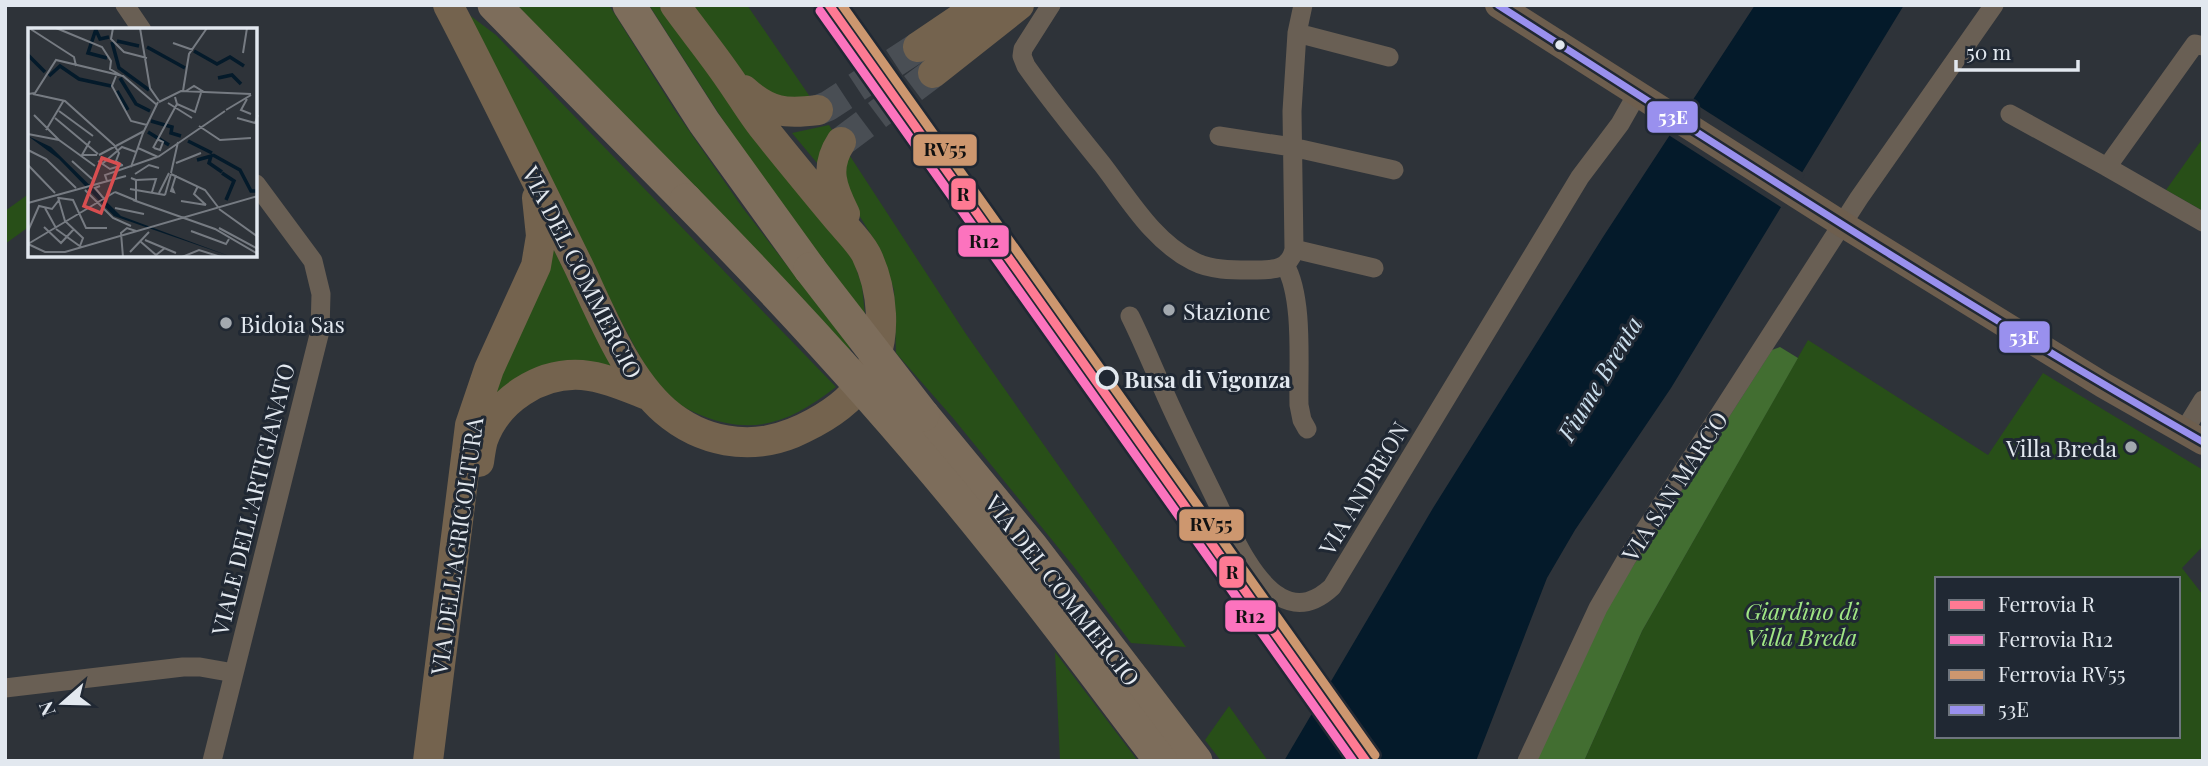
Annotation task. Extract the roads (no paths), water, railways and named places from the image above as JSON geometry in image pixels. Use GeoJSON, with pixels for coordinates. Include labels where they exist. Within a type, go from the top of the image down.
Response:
{"type":"FeatureCollection","features":[{"type":"Feature","properties":{"kind":"highway","name":"VIA DEL COMMERCIO"},"geometry":{"type":"LineString","coordinates":[[494,5],[799,318],[993,543],[1161,761]]}},
{"type":"Feature","properties":{"kind":"highway","name":"VIA DEL COMMERCIO"},"geometry":{"type":"LineString","coordinates":[[629,5],[677,81],[810,269],[915,405],[1032,547],[1196,761]]}},
{"type":"Feature","properties":{"kind":"main road","name":"VIA DEL COMMERCIO"},"geometry":{"type":"LineString","coordinates":[[447,5],[626,362],[650,396],[682,425],[709,437],[733,443],[777,438],[824,417],[842,404],[862,383],[877,355],[881,328],[878,290],[864,252],[762,127],[675,5]]}},
{"type":"Feature","properties":{"kind":"main road"},"geometry":{"type":"LineString","coordinates":[[918,47],[980,5]]}},
{"type":"Feature","properties":{"kind":"main road"},"geometry":{"type":"LineString","coordinates":[[933,73],[1019,5]]}},
{"type":"Feature","properties":{"kind":"main road"},"geometry":{"type":"LineString","coordinates":[[1499,5],[1641,102],[1833,217],[2103,385],[2194,437]]}},
{"type":"Feature","properties":{"kind":"main road"},"geometry":{"type":"LineString","coordinates":[[727,75],[748,94],[776,110],[791,114],[818,110]]}},
{"type":"Feature","properties":{"kind":"main road"},"geometry":{"type":"LineString","coordinates":[[841,142],[831,163],[831,174],[836,197],[864,252]]}},
{"type":"Feature","properties":{"kind":"main road","name":"VIA DELL'AGRICOLTURA"},"geometry":{"type":"LineString","coordinates":[[428,761],[470,425],[489,369],[525,293],[539,251],[540,214],[534,177]]}},
{"type":"Feature","properties":{"kind":"main road","name":"VIA DELL'AGRICOLTURA"},"geometry":{"type":"LineString","coordinates":[[443,761],[483,440],[505,406],[519,393],[536,383],[555,377],[583,375],[622,385],[650,396]]}},
{"type":"Feature","properties":{"kind":"street"},"geometry":{"type":"LineString","coordinates":[[125,5],[141,28]]}},
{"type":"Feature","properties":{"kind":"street"},"geometry":{"type":"LineString","coordinates":[[1051,5],[1023,49],[1022,56],[1026,66],[1161,240],[1196,263],[1221,269],[1274,270],[1290,257],[1374,268]]}},
{"type":"Feature","properties":{"kind":"street"},"geometry":{"type":"LineString","coordinates":[[1303,5],[1297,33],[1290,257],[1296,300],[1299,405],[1307,429]]}},
{"type":"Feature","properties":{"kind":"street","name":"VIA SAN MARCO"},"geometry":{"type":"LineString","coordinates":[[1527,761],[1598,608],[1833,217],[1994,5]]}},
{"type":"Feature","properties":{"kind":"street"},"geometry":{"type":"LineString","coordinates":[[1297,33],[1389,57]]}},
{"type":"Feature","properties":{"kind":"street"},"geometry":{"type":"LineString","coordinates":[[2107,167],[2195,44],[2203,46]]}},
{"type":"Feature","properties":{"kind":"street","name":"VIA ANDREON"},"geometry":{"type":"LineString","coordinates":[[1130,316],[1182,430],[1250,565],[1269,588],[1282,598],[1298,603],[1320,598],[1332,587],[1580,177],[1641,102]]}},
{"type":"Feature","properties":{"kind":"street"},"geometry":{"type":"LineString","coordinates":[[2010,114],[2203,222]]}},
{"type":"Feature","properties":{"kind":"street"},"geometry":{"type":"LineString","coordinates":[[1219,136],[1292,147],[1394,170]]}},
{"type":"Feature","properties":{"kind":"street","name":"VIALE DELL'ARTIGIANATO"},"geometry":{"type":"LineString","coordinates":[[212,761],[317,344],[320,319],[321,294],[313,261],[257,185]]}},
{"type":"Feature","properties":{"kind":"street"},"geometry":{"type":"LineString","coordinates":[[2194,437],[2203,400]]}},
{"type":"Feature","properties":{"kind":"street"},"geometry":{"type":"LineString","coordinates":[[5,688],[183,667],[234,673]]}},
{"type":"Feature","properties":{"kind":"water","name":"Fiume Brenta"},"geometry":{"type":"Polygon","coordinates":[[[1755,5],[1904,5],[1671,388],[1575,530],[1547,578],[1476,761],[1284,761],[1433,508],[1603,237],[1755,5]]]}},
{"type":"Feature","properties":{"kind":"tunnel"},"geometry":{"type":"LineString","coordinates":[[818,110],[918,47]]}},
{"type":"Feature","properties":{"kind":"tunnel"},"geometry":{"type":"LineString","coordinates":[[841,142],[933,73]]}},
{"type":"Feature","properties":{"kind":"rail line","name":"R"},"geometry":{"type":"LineString","coordinates":[[829,5],[1366,761]]}},
{"type":"Feature","properties":{"kind":"rail line","name":"RV55"},"geometry":{"type":"LineString","coordinates":[[842,5],[1375,755]]}},
{"type":"Feature","properties":{"kind":"rail line","name":"R12"},"geometry":{"type":"LineString","coordinates":[[820,11],[1353,761]]}},
{"type":"Feature","properties":{"kind":"place","name":"Stazione"},"geometry":{"type":"Point","coordinates":[1169,310]}},
{"type":"Feature","properties":{"kind":"place","name":"Bidoia Sas"},"geometry":{"type":"Point","coordinates":[226,323]}},
{"type":"Feature","properties":{"kind":"place","name":"Busa di Vigonza"},"geometry":{"type":"Point","coordinates":[1107,378]}},
{"type":"Feature","properties":{"kind":"place","name":"Villa Breda"},"geometry":{"type":"Point","coordinates":[2131,447]}},
{"type":"Feature","properties":{"kind":"park label","name":"Giardino di Villa Breda"},"geometry":{"type":"Point","coordinates":[1802,623]}}]}
